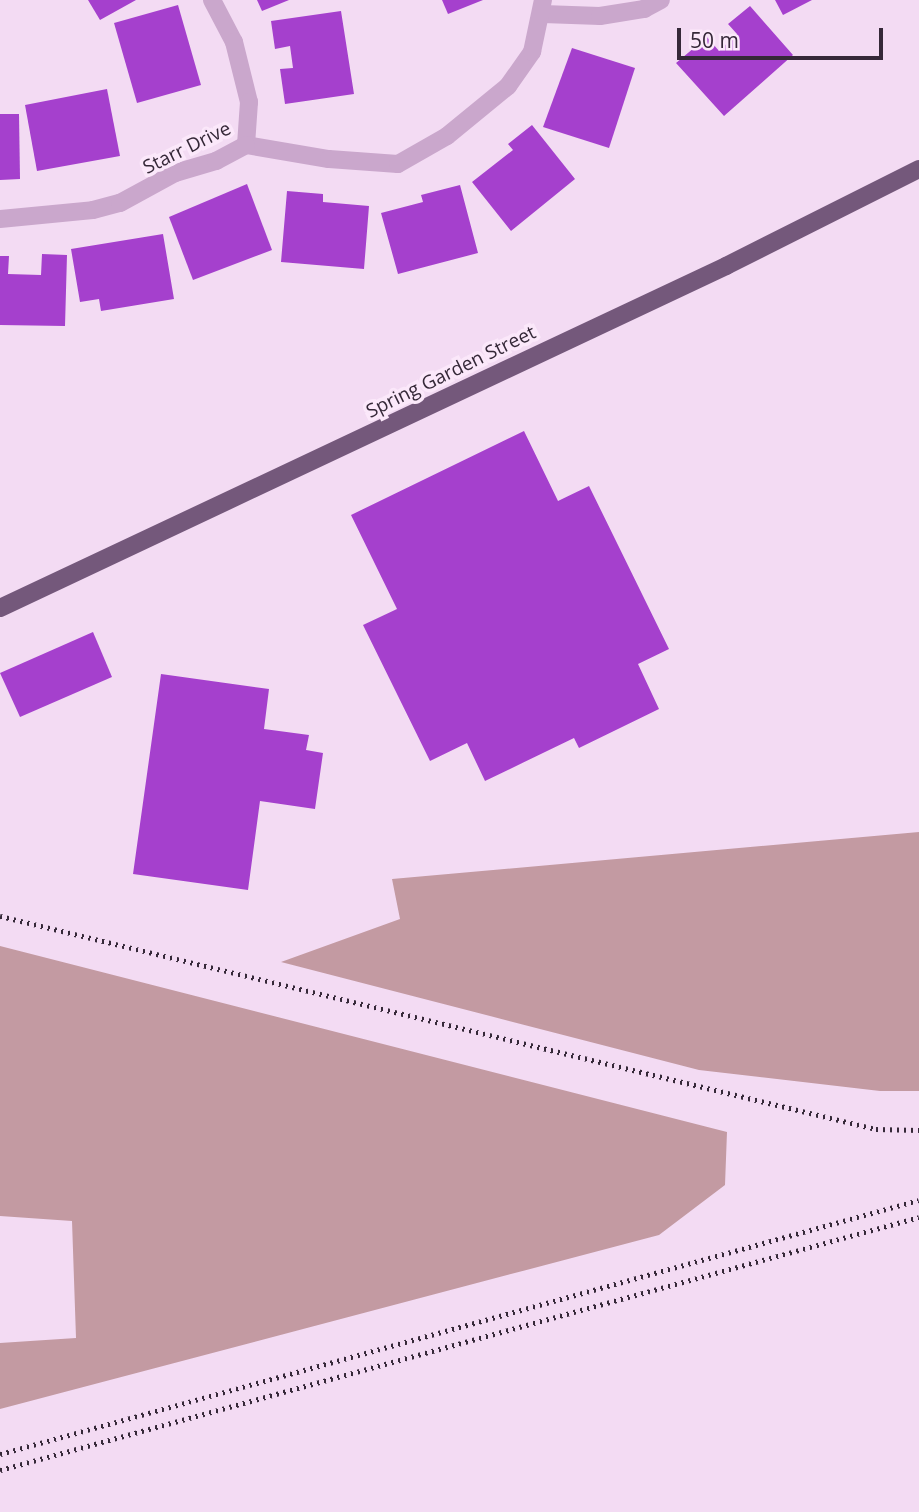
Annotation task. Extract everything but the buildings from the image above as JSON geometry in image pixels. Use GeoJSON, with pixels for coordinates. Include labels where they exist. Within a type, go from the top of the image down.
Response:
{"type":"FeatureCollection","features":[{"type":"Feature","properties":{"kind":"main road","name":"Spring Garden Street"},"geometry":{"type":"LineString","coordinates":[[0,608],[726,265],[919,169]]}},
{"type":"Feature","properties":{"kind":"street","name":"Starr Drive"},"geometry":{"type":"LineString","coordinates":[[0,219],[93,210],[120,203],[175,173],[216,161],[246,145],[249,102],[234,42],[212,0]]}},
{"type":"Feature","properties":{"kind":"street"},"geometry":{"type":"LineString","coordinates":[[246,145],[329,159],[398,164],[447,136],[508,86],[532,52],[543,7],[600,16],[644,9],[661,0]]}},
{"type":"Feature","properties":{"kind":"shaded area"},"geometry":{"type":"Polygon","coordinates":[[[919,832],[919,1091],[880,1091],[699,1070],[281,962],[400,919],[392,879],[919,832]]]}},
{"type":"Feature","properties":{"kind":"shaded area"},"geometry":{"type":"Polygon","coordinates":[[[0,946],[727,1132],[725,1185],[659,1235],[0,1409],[0,1343],[76,1338],[72,1221],[0,1216],[0,946]]]}},
{"type":"Feature","properties":{"kind":"railway"},"geometry":{"type":"LineString","coordinates":[[0,916],[876,1129],[919,1130]]}},
{"type":"Feature","properties":{"kind":"railway"},"geometry":{"type":"LineString","coordinates":[[0,1454],[919,1200]]}},
{"type":"Feature","properties":{"kind":"railway"},"geometry":{"type":"LineString","coordinates":[[0,1470],[919,1217]]}}]}
